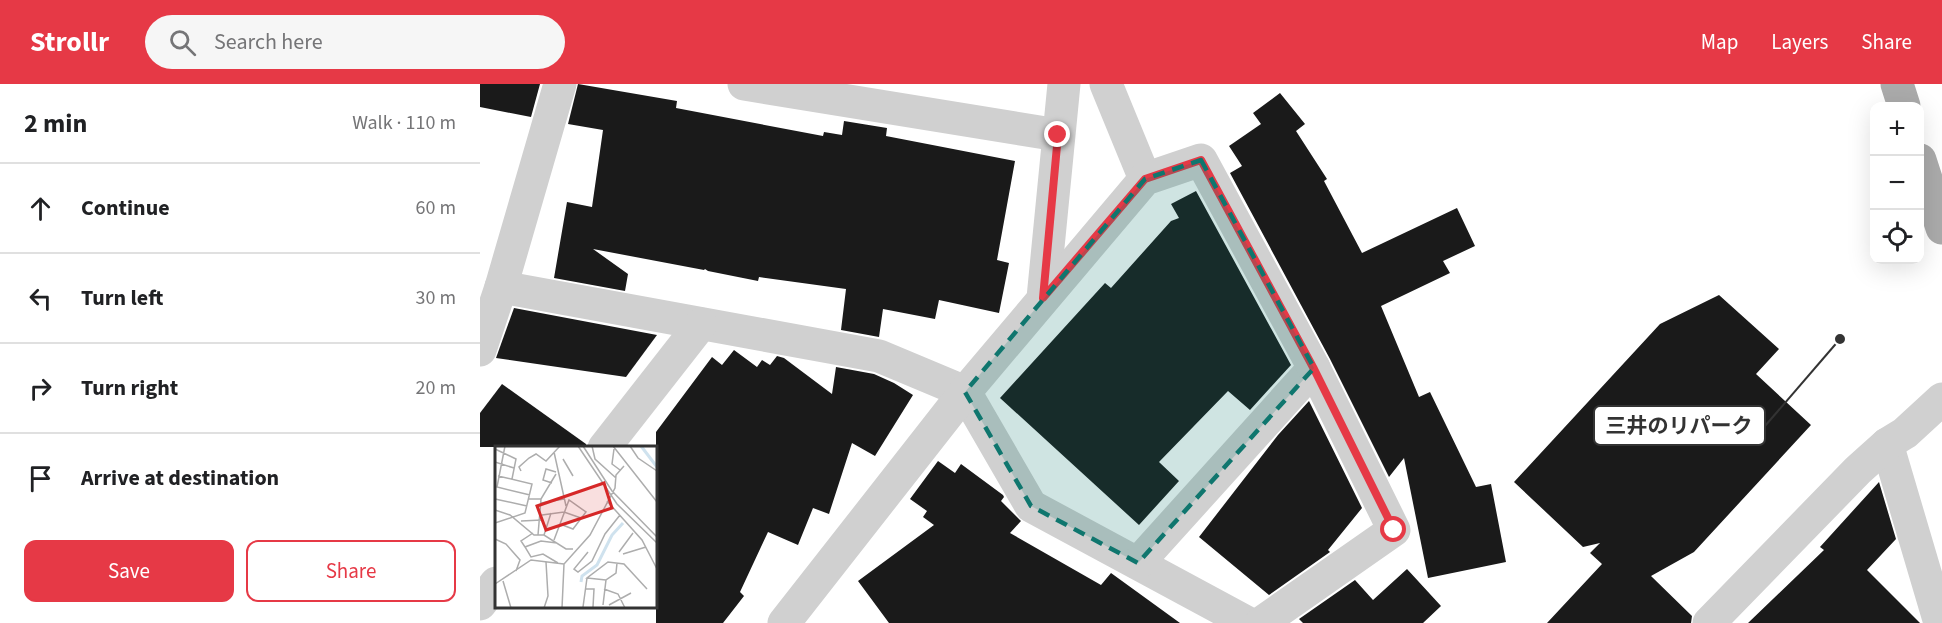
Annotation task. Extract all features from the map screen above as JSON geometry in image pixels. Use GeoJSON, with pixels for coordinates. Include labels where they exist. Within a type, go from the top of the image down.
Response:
{"type":"FeatureCollection","features":[{"type":"Feature","properties":{"kind":"main road"},"geometry":{"type":"LineString","coordinates":[[1898,84],[1903,102]]}},
{"type":"Feature","properties":{"kind":"main road"},"geometry":{"type":"LineString","coordinates":[[1924,172],[1942,228]]}},
{"type":"Feature","properties":{"kind":"street"},"geometry":{"type":"LineString","coordinates":[[480,350],[501,287],[560,84]]}},
{"type":"Feature","properties":{"kind":"street"},"geometry":{"type":"LineString","coordinates":[[744,84],[1058,135]]}},
{"type":"Feature","properties":{"kind":"street"},"geometry":{"type":"LineString","coordinates":[[1043,298],[1064,84]]}},
{"type":"Feature","properties":{"kind":"street"},"geometry":{"type":"LineString","coordinates":[[1106,84],[1145,179]]}},
{"type":"Feature","properties":{"kind":"street"},"geometry":{"type":"LineString","coordinates":[[801,616],[965,392],[1145,179],[1201,160],[1314,369],[1394,530],[1261,623]]}},
{"type":"Feature","properties":{"kind":"street"},"geometry":{"type":"LineString","coordinates":[[501,287],[879,356],[965,392],[1031,506],[1248,623]]}},
{"type":"Feature","properties":{"kind":"street"},"geometry":{"type":"LineString","coordinates":[[605,446],[701,324]]}},
{"type":"Feature","properties":{"kind":"street"},"geometry":{"type":"LineString","coordinates":[[1138,563],[1314,369]]}},
{"type":"Feature","properties":{"kind":"street"},"geometry":{"type":"LineString","coordinates":[[1709,623],[1858,470],[1887,444],[1905,433],[1942,399]]}},
{"type":"Feature","properties":{"kind":"street"},"geometry":{"type":"LineString","coordinates":[[1887,444],[1940,623]]}},
{"type":"Feature","properties":{"kind":"street"},"geometry":{"type":"LineString","coordinates":[[480,604],[495,584]]}},
{"type":"Feature","properties":{"kind":"highlighted area"},"geometry":{"type":"Polygon","coordinates":[[[1201,160],[1314,368],[1138,563],[1031,506],[965,392],[1145,179],[1201,160]]]}},
{"type":"Feature","properties":{"kind":"building"},"geometry":{"type":"Polygon","coordinates":[[[480,84],[540,84],[531,117],[480,107],[480,84]]]}},
{"type":"Feature","properties":{"kind":"building"},"geometry":{"type":"Polygon","coordinates":[[[578,84],[677,101],[676,108],[823,136],[824,132],[842,135],[844,121],[887,128],[886,136],[1015,161],[997,260],[1009,263],[999,313],[939,300],[935,319],[883,309],[879,337],[841,330],[846,289],[759,277],[758,281],[593,249],[628,274],[625,291],[554,278],[567,202],[592,207],[603,130],[568,124],[578,84]]]}},
{"type":"Feature","properties":{"kind":"building"},"geometry":{"type":"Polygon","coordinates":[[[1280,93],[1305,124],[1296,131],[1327,179],[1324,181],[1362,253],[1457,208],[1475,246],[1443,261],[1450,273],[1381,306],[1419,397],[1430,392],[1476,487],[1491,484],[1506,562],[1428,578],[1404,458],[1389,477],[1330,359],[1230,173],[1242,166],[1229,146],[1261,124],[1253,113],[1280,93]]]}},
{"type":"Feature","properties":{"kind":"building"},"geometry":{"type":"Polygon","coordinates":[[[1196,191],[1291,365],[1250,410],[1228,391],[1159,462],[1179,481],[1139,525],[1000,398],[1105,283],[1111,288],[1171,221],[1179,218],[1171,204],[1196,191]]]}},
{"type":"Feature","properties":{"kind":"building"},"geometry":{"type":"Polygon","coordinates":[[[1719,295],[1779,349],[1756,374],[1811,425],[1694,552],[1651,576],[1692,616],[1691,623],[1547,623],[1602,564],[1590,553],[1600,543],[1583,547],[1514,482],[1660,324],[1719,295]]]}},
{"type":"Feature","properties":{"kind":"building"},"geometry":{"type":"Polygon","coordinates":[[[514,308],[657,335],[626,377],[496,358],[514,308]]]}},
{"type":"Feature","properties":{"kind":"building"},"geometry":{"type":"Polygon","coordinates":[[[734,350],[757,367],[762,360],[770,365],[777,356],[784,358],[832,394],[836,367],[874,374],[913,395],[875,456],[852,443],[829,514],[813,508],[798,545],[768,532],[740,592],[744,596],[723,623],[656,623],[656,432],[712,357],[722,365],[734,350]]]}},
{"type":"Feature","properties":{"kind":"building"},"geometry":{"type":"Polygon","coordinates":[[[502,384],[586,446],[480,447],[480,413],[502,384]]]}},
{"type":"Feature","properties":{"kind":"building"},"geometry":{"type":"Polygon","coordinates":[[[1309,401],[1362,508],[1328,550],[1330,552],[1269,595],[1199,537],[1278,435],[1309,401]]]}},
{"type":"Feature","properties":{"kind":"building"},"geometry":{"type":"Polygon","coordinates":[[[938,461],[955,473],[961,464],[1003,495],[1001,501],[1021,521],[1010,533],[1101,585],[1111,573],[1180,623],[889,623],[858,581],[934,525],[923,517],[927,511],[910,499],[938,461]]]}},
{"type":"Feature","properties":{"kind":"building"},"geometry":{"type":"Polygon","coordinates":[[[1879,482],[1896,539],[1867,570],[1920,623],[1748,623],[1824,550],[1820,547],[1879,482]]]}},
{"type":"Feature","properties":{"kind":"building"},"geometry":{"type":"Polygon","coordinates":[[[1407,569],[1441,606],[1423,623],[1303,623],[1299,619],[1355,580],[1373,600],[1407,569]]]}},
{"type":"Feature","properties":{"kind":"place","name":"三井のリパーク"},"geometry":{"type":"Point","coordinates":[1840,339]}},
{"type":"Feature","properties":{"kind":"route"},"geometry":{"type":"LineString","coordinates":[[1058,135],[1043,298],[1145,179],[1201,160],[1314,369],[1394,530]]}}]}
